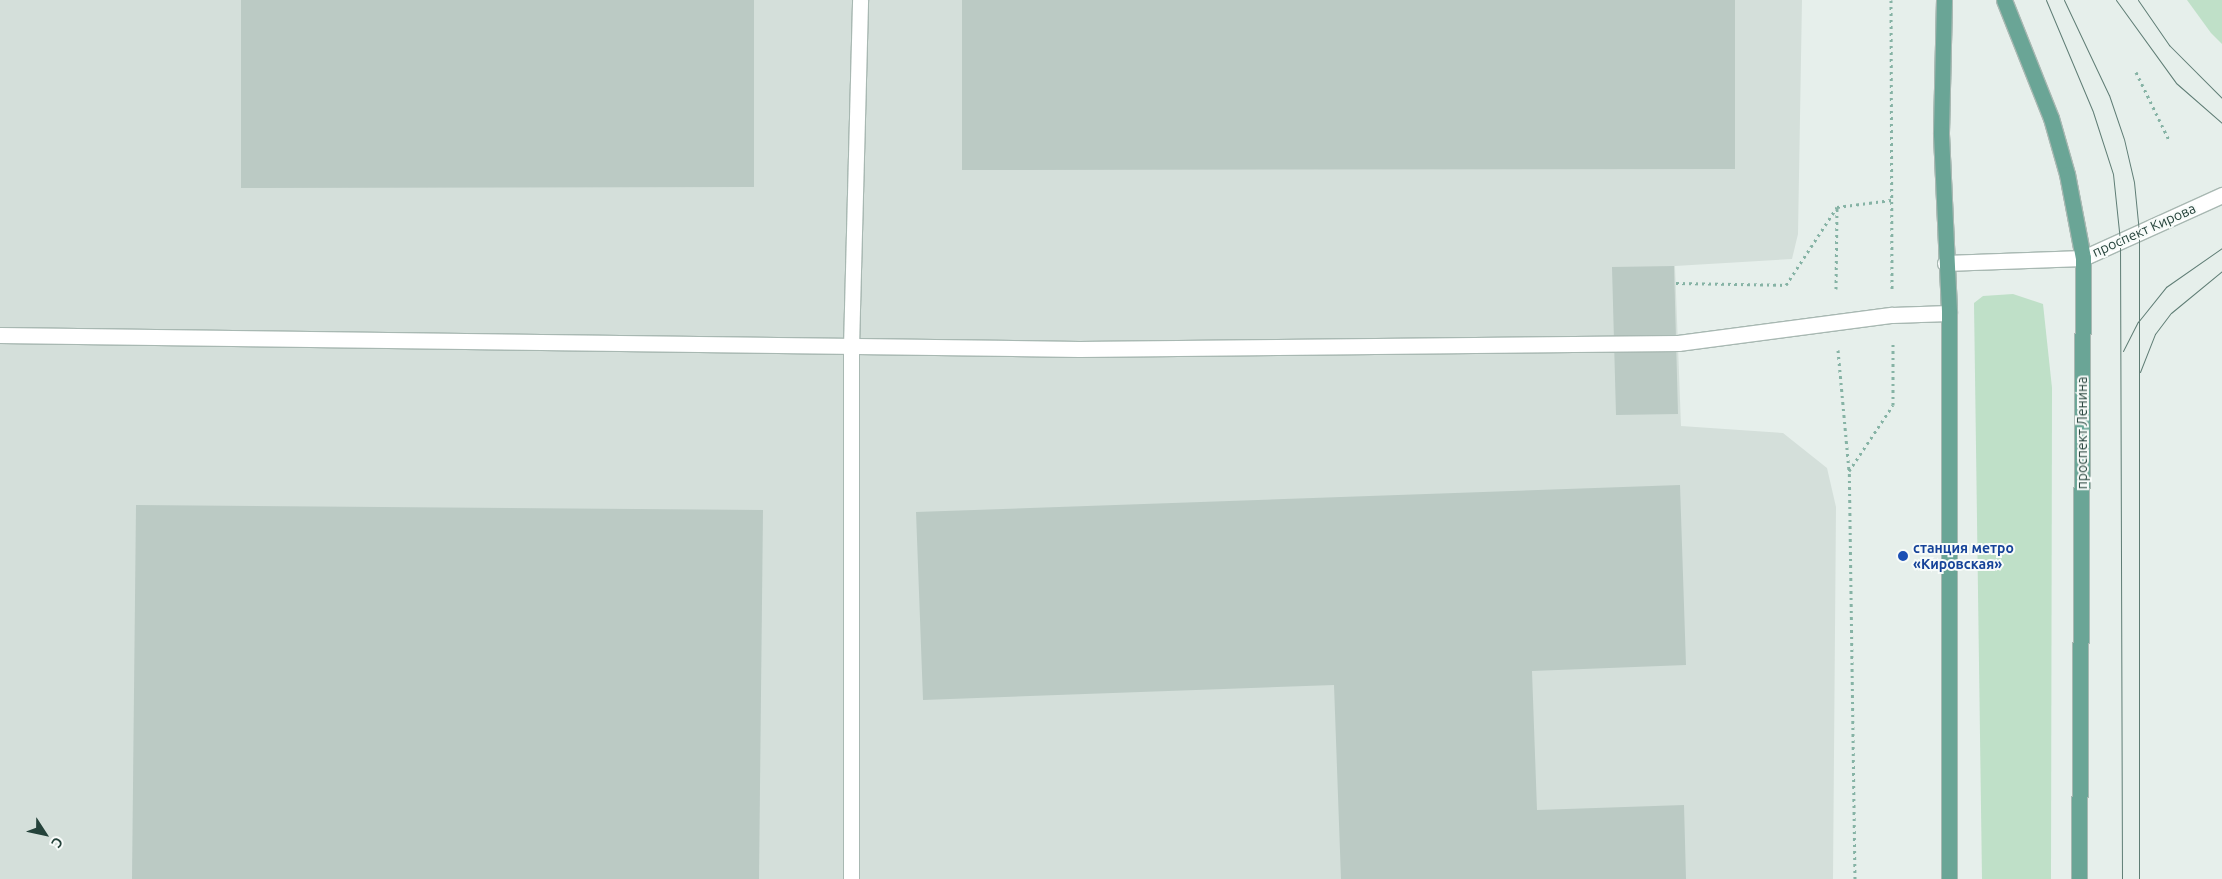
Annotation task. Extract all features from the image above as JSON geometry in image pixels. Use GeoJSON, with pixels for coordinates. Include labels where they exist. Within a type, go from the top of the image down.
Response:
{"type":"FeatureCollection","features":[{"type":"Feature","properties":{"kind":"main road"},"geometry":{"type":"LineString","coordinates":[[1944,0],[1941,134],[1949,313],[1949,879]]}},
{"type":"Feature","properties":{"kind":"main road","name":"проспект Ленина"},"geometry":{"type":"LineString","coordinates":[[2004,0],[2051,118],[2067,174],[2083,258],[2079,879]]}},
{"type":"Feature","properties":{"kind":"street"},"geometry":{"type":"LineString","coordinates":[[851,879],[851,346],[860,0]]}},
{"type":"Feature","properties":{"kind":"street","name":"проспект Кирова"},"geometry":{"type":"LineString","coordinates":[[1946,262],[2083,258],[2222,195]]}},
{"type":"Feature","properties":{"kind":"street"},"geometry":{"type":"LineString","coordinates":[[0,335],[1079,349],[1678,343],[1892,315],[1949,313]]}},
{"type":"Feature","properties":{"kind":"path"},"geometry":{"type":"LineString","coordinates":[[1849,471],[1893,405],[1891,0]]}},
{"type":"Feature","properties":{"kind":"path"},"geometry":{"type":"LineString","coordinates":[[2136,72],[2169,140]]}},
{"type":"Feature","properties":{"kind":"path"},"geometry":{"type":"LineString","coordinates":[[1676,283],[1786,285],[1837,207],[1892,200]]}},
{"type":"Feature","properties":{"kind":"path"},"geometry":{"type":"LineString","coordinates":[[1836,289],[1837,207]]}},
{"type":"Feature","properties":{"kind":"path"},"geometry":{"type":"LineString","coordinates":[[1838,346],[1849,471],[1855,879]]}},
{"type":"Feature","properties":{"kind":"shaded area"},"geometry":{"type":"Polygon","coordinates":[[[0,0],[1802,0],[1798,234],[1792,259],[1675,266],[1681,426],[1783,433],[1827,468],[1836,507],[1833,879],[0,879],[0,0]]]}},
{"type":"Feature","properties":{"kind":"green space"},"geometry":{"type":"Polygon","coordinates":[[[2187,0],[2222,0],[2222,44],[2211,33],[2187,0]]]}},
{"type":"Feature","properties":{"kind":"green space"},"geometry":{"type":"Polygon","coordinates":[[[2013,294],[2043,304],[2052,388],[2051,879],[1982,879],[1974,303],[1983,296],[2013,294]]]}},
{"type":"Feature","properties":{"kind":"building"},"geometry":{"type":"Polygon","coordinates":[[[241,0],[754,0],[754,187],[241,188],[241,0]]]}},
{"type":"Feature","properties":{"kind":"building"},"geometry":{"type":"Polygon","coordinates":[[[962,0],[1735,0],[1735,169],[962,170],[962,0]]]}},
{"type":"Feature","properties":{"kind":"building"},"geometry":{"type":"Polygon","coordinates":[[[1674,266],[1678,414],[1616,415],[1612,267],[1674,266]]]}},
{"type":"Feature","properties":{"kind":"building"},"geometry":{"type":"Polygon","coordinates":[[[1680,485],[1686,665],[1532,671],[1537,810],[1684,805],[1686,879],[1341,879],[1334,685],[923,700],[916,512],[1680,485]]]}},
{"type":"Feature","properties":{"kind":"building"},"geometry":{"type":"Polygon","coordinates":[[[136,505],[763,510],[759,879],[132,879],[136,505]]]}},
{"type":"Feature","properties":{"kind":"tram line"},"geometry":{"type":"LineString","coordinates":[[2046,0],[2093,112],[2113,174],[2120,241],[2122,879]]}},
{"type":"Feature","properties":{"kind":"tram line"},"geometry":{"type":"LineString","coordinates":[[2064,0],[2109,95],[2124,139],[2134,182],[2139,232],[2139,879]]}},
{"type":"Feature","properties":{"kind":"tram line"},"geometry":{"type":"LineString","coordinates":[[2116,0],[2176,83],[2222,123]]}},
{"type":"Feature","properties":{"kind":"tram line"},"geometry":{"type":"LineString","coordinates":[[2138,0],[2169,45],[2222,98]]}},
{"type":"Feature","properties":{"kind":"tram line"},"geometry":{"type":"LineString","coordinates":[[2123,351],[2138,322],[2166,287],[2222,248]]}},
{"type":"Feature","properties":{"kind":"tram line"},"geometry":{"type":"LineString","coordinates":[[2140,372],[2155,334],[2171,313],[2222,271]]}},
{"type":"Feature","properties":{"kind":"place","name":"станция метро «Кировская»"},"geometry":{"type":"Point","coordinates":[1903,556]}}]}
